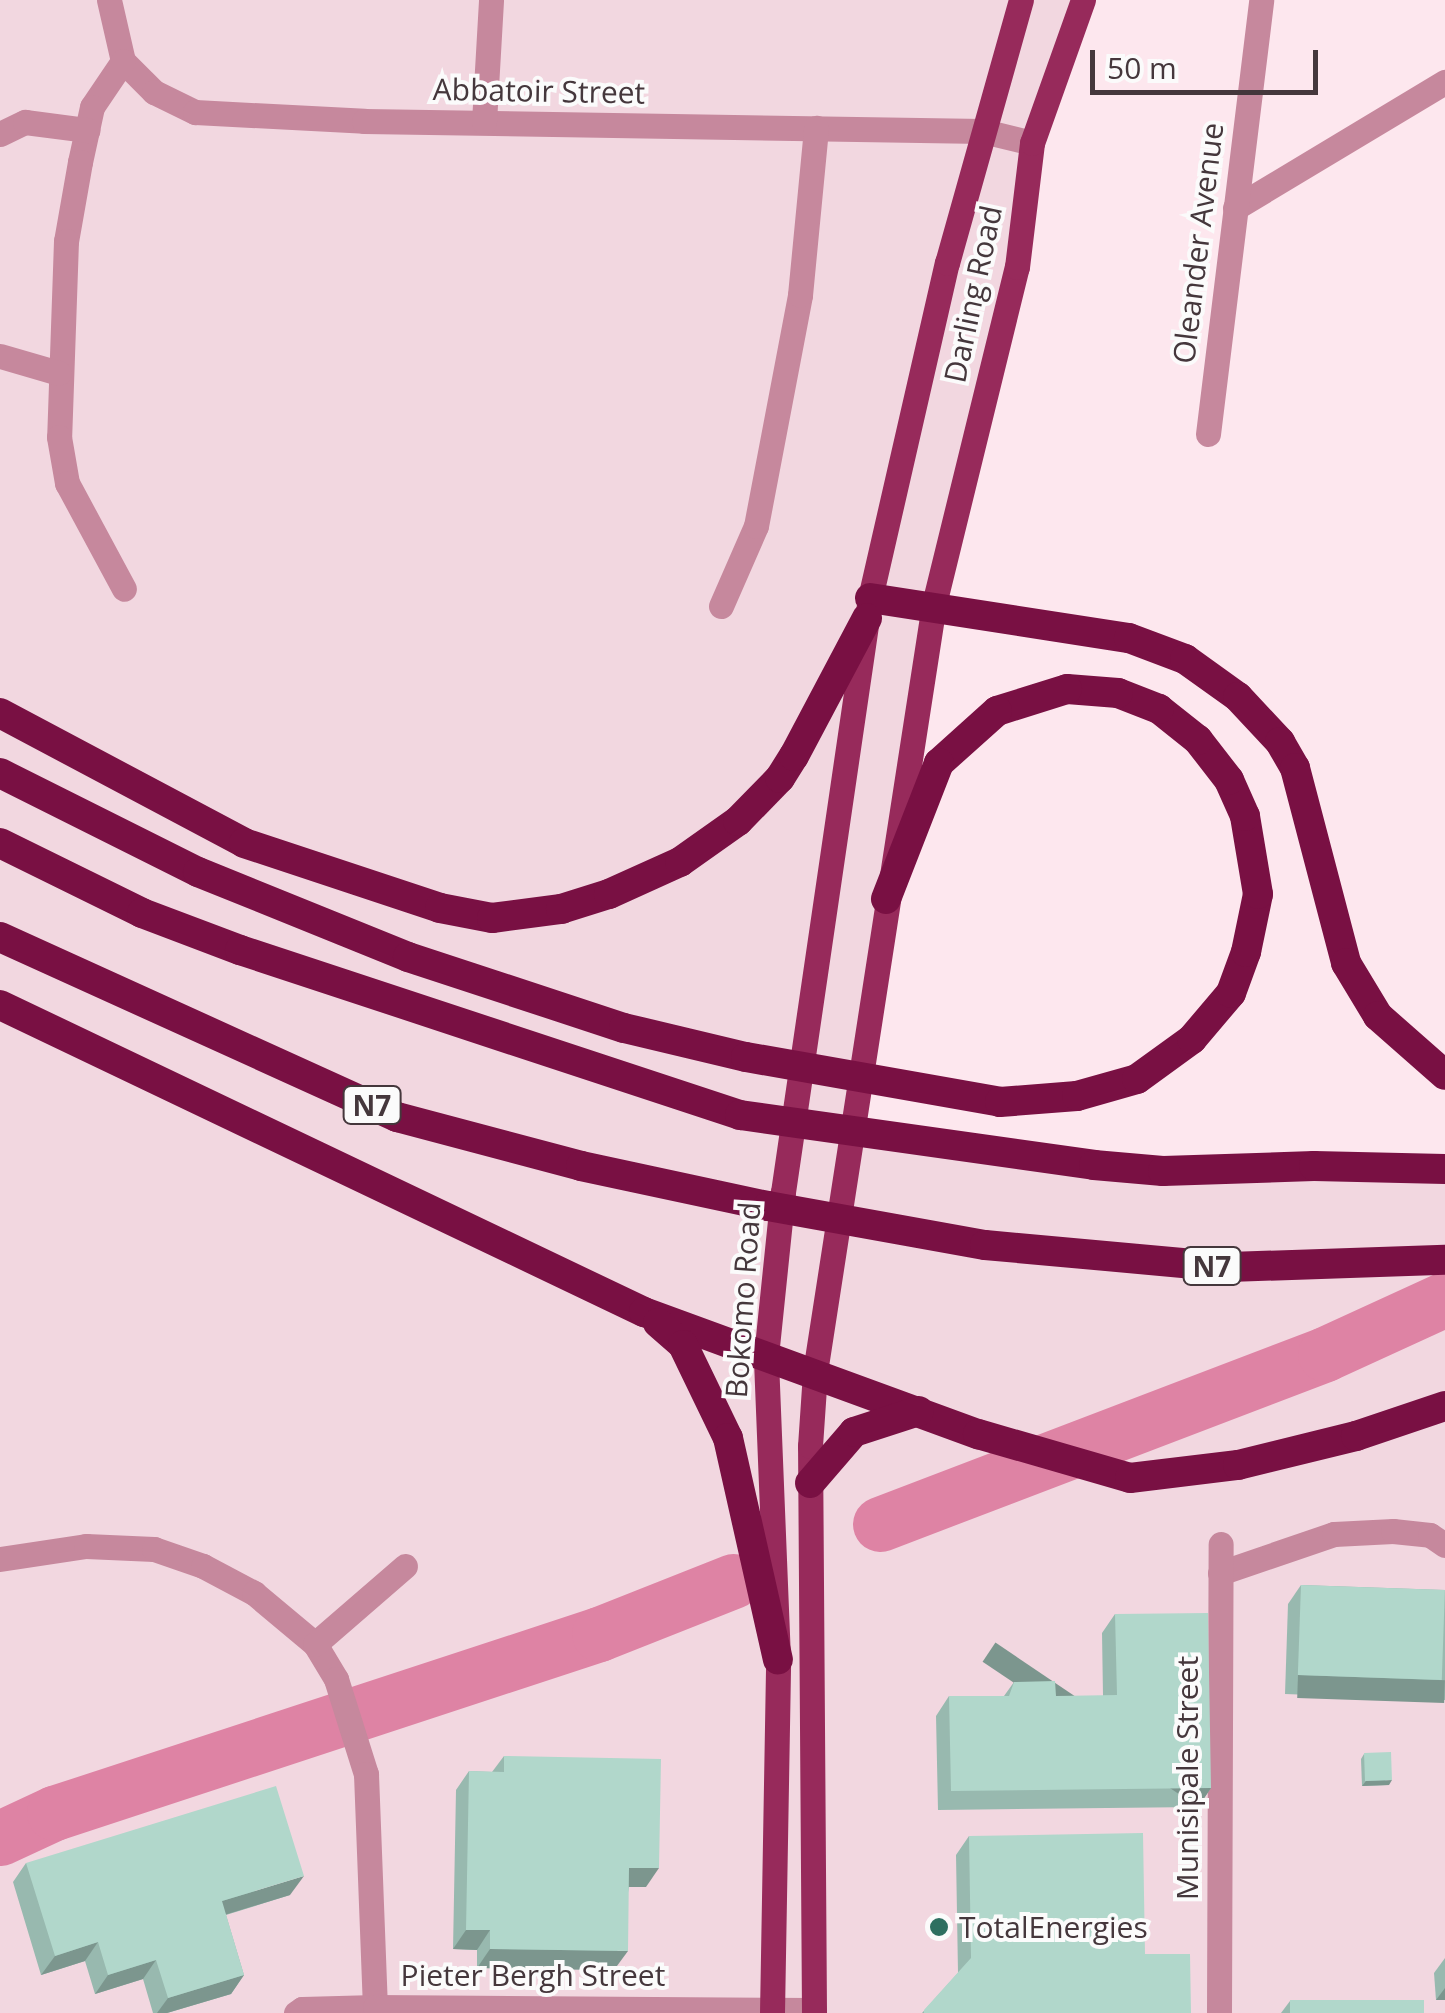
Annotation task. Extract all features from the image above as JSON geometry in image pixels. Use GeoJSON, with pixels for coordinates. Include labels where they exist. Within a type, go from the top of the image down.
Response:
{"type":"FeatureCollection","features":[{"type":"Feature","properties":{"kind":"highway"},"geometry":{"type":"LineString","coordinates":[[0,713],[244,843],[440,908],[492,918],[561,909],[609,894],[680,862],[738,821],[794,756],[868,608],[934,604],[1129,638],[1185,659],[1238,696],[1280,742],[1294,768],[1346,963],[1378,1016],[1445,1075]]}},
{"type":"Feature","properties":{"kind":"highway"},"geometry":{"type":"LineString","coordinates":[[0,773],[198,872],[408,957],[624,1028],[746,1056],[1000,1102],[1078,1096],[1137,1078],[1192,1039],[1231,993],[1246,952],[1258,894],[1244,816],[1229,780],[1198,740],[1160,709],[1118,693],[1067,689],[997,710],[940,762],[886,900]]}},
{"type":"Feature","properties":{"kind":"highway"},"geometry":{"type":"LineString","coordinates":[[0,843],[142,913],[240,950],[740,1115],[1002,1155],[1163,1171],[1314,1166],[1445,1170]]}},
{"type":"Feature","properties":{"kind":"highway","name":"N7"},"geometry":{"type":"LineString","coordinates":[[0,937],[397,1117],[581,1166],[768,1206],[985,1245],[1228,1268],[1442,1260]]}},
{"type":"Feature","properties":{"kind":"highway"},"geometry":{"type":"LineString","coordinates":[[0,1006],[644,1312],[978,1434],[1130,1478],[1238,1466],[1356,1436],[1445,1406]]}},
{"type":"Feature","properties":{"kind":"highway"},"geometry":{"type":"LineString","coordinates":[[644,1312],[683,1346],[728,1438],[778,1659]]}},
{"type":"Feature","properties":{"kind":"highway"},"geometry":{"type":"LineString","coordinates":[[810,1482],[854,1432],[919,1411]]}},
{"type":"Feature","properties":{"kind":"main road","name":"Darling Road"},"geometry":{"type":"LineString","coordinates":[[868,608],[983,131],[1021,0]]}},
{"type":"Feature","properties":{"kind":"main road","name":"Darling Road"},"geometry":{"type":"LineString","coordinates":[[934,604],[1018,267],[1032,143],[1083,0]]}},
{"type":"Feature","properties":{"kind":"main road"},"geometry":{"type":"LineString","coordinates":[[814,2011],[810,1482],[815,1372],[934,604]]}},
{"type":"Feature","properties":{"kind":"main road","name":"Bokomo Road"},"geometry":{"type":"LineString","coordinates":[[772,2010],[778,1659],[766,1356],[783,1192],[868,608]]}},
{"type":"Feature","properties":{"kind":"street"},"geometry":{"type":"LineString","coordinates":[[109,0],[123,62],[92,107],[66,241],[59,436],[68,483],[124,589]]}},
{"type":"Feature","properties":{"kind":"street"},"geometry":{"type":"LineString","coordinates":[[484,122],[491,0]]}},
{"type":"Feature","properties":{"kind":"street","name":"Oleander Avenue"},"geometry":{"type":"LineString","coordinates":[[1208,434],[1261,0]]}},
{"type":"Feature","properties":{"kind":"street","name":"Abbatoir Street"},"geometry":{"type":"LineString","coordinates":[[123,62],[154,92],[196,112],[484,122],[983,131],[1032,143]]}},
{"type":"Feature","properties":{"kind":"street"},"geometry":{"type":"LineString","coordinates":[[1235,208],[1445,82]]}},
{"type":"Feature","properties":{"kind":"street"},"geometry":{"type":"LineString","coordinates":[[0,134],[25,122],[87,130]]}},
{"type":"Feature","properties":{"kind":"street"},"geometry":{"type":"LineString","coordinates":[[721,606],[756,526],[800,295],[816,128]]}},
{"type":"Feature","properties":{"kind":"street"},"geometry":{"type":"LineString","coordinates":[[0,356],[59,373]]}},
{"type":"Feature","properties":{"kind":"street"},"geometry":{"type":"LineString","coordinates":[[1220,1573],[1334,1534],[1430,1534],[1445,1544]]}},
{"type":"Feature","properties":{"kind":"street","name":"Munisipale Street"},"geometry":{"type":"LineString","coordinates":[[1219,2013],[1220,1544]]}},
{"type":"Feature","properties":{"kind":"street"},"geometry":{"type":"LineString","coordinates":[[0,1559],[86,1546],[154,1549],[203,1566],[254,1593],[314,1644],[336,1679],[366,1774],[375,2007]]}},
{"type":"Feature","properties":{"kind":"street"},"geometry":{"type":"LineString","coordinates":[[314,1644],[405,1566]]}},
{"type":"Feature","properties":{"kind":"street","name":"Pieter Bergh Street"},"geometry":{"type":"LineString","coordinates":[[296,2013],[302,2009],[375,2007],[814,2011]]}},
{"type":"Feature","properties":{"kind":"shaded area"},"geometry":{"type":"Polygon","coordinates":[[[0,0],[1083,0],[1032,143],[934,605],[853,1124],[1002,1155],[1445,1169],[1445,2013],[0,2013],[0,0]]]}},
{"type":"Feature","properties":{"kind":"building"},"geometry":{"type":"Polygon","coordinates":[[[1301,1585],[1445,1590],[1442,1680],[1298,1675],[1301,1585]]]}},
{"type":"Feature","properties":{"kind":"building"},"geometry":{"type":"Polygon","coordinates":[[[1208,1613],[1211,1788],[951,1791],[949,1696],[1009,1696],[1014,1682],[1055,1681],[1056,1696],[1117,1695],[1115,1614],[1208,1613]]]}},
{"type":"Feature","properties":{"kind":"building"},"geometry":{"type":"Polygon","coordinates":[[[1391,1752],[1392,1780],[1365,1781],[1364,1753],[1391,1752]]]}},
{"type":"Feature","properties":{"kind":"building"},"geometry":{"type":"Polygon","coordinates":[[[504,1756],[661,1759],[659,1868],[629,1868],[628,1951],[490,1949],[490,1930],[466,1930],[469,1771],[504,1772],[504,1756]]]}},
{"type":"Feature","properties":{"kind":"building"},"geometry":{"type":"Polygon","coordinates":[[[276,1786],[304,1876],[222,1901],[244,1975],[168,1998],[156,1960],[108,1975],[98,1942],[55,1956],[26,1863],[276,1786]]]}},
{"type":"Feature","properties":{"kind":"building"},"geometry":{"type":"Polygon","coordinates":[[[1143,1833],[1145,1954],[1190,1954],[1191,2013],[924,2013],[971,1958],[969,1836],[1143,1833]]]}},
{"type":"Feature","properties":{"kind":"building"},"geometry":{"type":"Polygon","coordinates":[[[1290,2000],[1424,2000],[1424,2013],[1290,2013],[1290,2000]]]}},
{"type":"Feature","properties":{"kind":"waterway"},"geometry":{"type":"LineString","coordinates":[[880,1524],[1325,1354],[1445,1299]]}},
{"type":"Feature","properties":{"kind":"waterway"},"geometry":{"type":"LineString","coordinates":[[0,1838],[54,1813],[599,1634],[733,1581]]}},
{"type":"Feature","properties":{"kind":"place","name":"TotalEnergies"},"geometry":{"type":"Point","coordinates":[939,1927]}}]}
